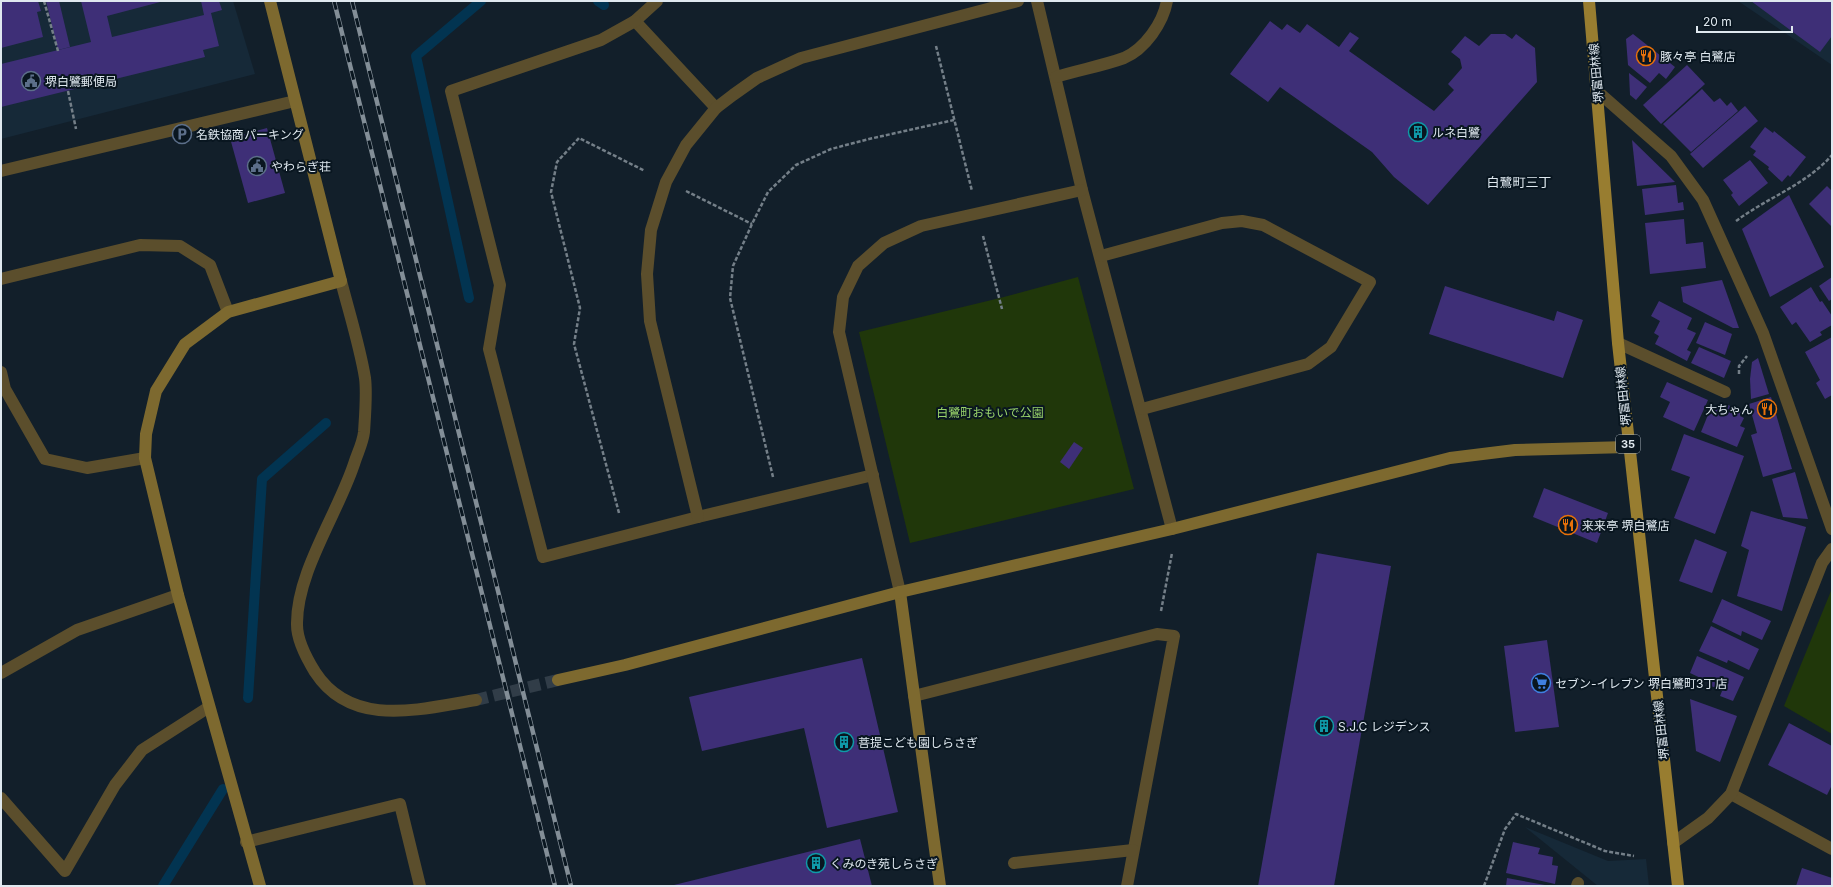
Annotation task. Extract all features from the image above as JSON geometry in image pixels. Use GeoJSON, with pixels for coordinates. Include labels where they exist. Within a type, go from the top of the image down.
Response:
{"type":"FeatureCollection","features":[{"type":"Feature","properties":{"kind":"main road","name":"堺富田林線"},"geometry":{"type":"LineString","coordinates":[[1589,1],[1628,447],[1678,886]]}},
{"type":"Feature","properties":{"kind":"street"},"geometry":{"type":"LineString","coordinates":[[270,1],[365,379],[364,434],[348,481],[301,592],[296,626],[305,657],[320,680],[340,698],[365,708],[389,711],[419,709],[476,700]]}},
{"type":"Feature","properties":{"kind":"street"},"geometry":{"type":"LineString","coordinates":[[657,1],[635,21],[601,40],[451,91],[500,284],[489,349],[542,557],[625,535],[873,475]]}},
{"type":"Feature","properties":{"kind":"street"},"geometry":{"type":"LineString","coordinates":[[698,517],[650,321],[647,274],[651,230],[666,182],[686,145],[716,108],[757,78],[801,58],[1018,1]]}},
{"type":"Feature","properties":{"kind":"street"},"geometry":{"type":"LineString","coordinates":[[1038,1],[1082,190],[1142,409],[1172,529]]}},
{"type":"Feature","properties":{"kind":"street"},"geometry":{"type":"LineString","coordinates":[[1056,77],[1126,57],[1151,38],[1166,10],[1168,1]]}},
{"type":"Feature","properties":{"kind":"street"},"geometry":{"type":"LineString","coordinates":[[635,21],[716,108]]}},
{"type":"Feature","properties":{"kind":"street"},"geometry":{"type":"LineString","coordinates":[[1597,91],[1671,156],[1703,200],[1763,334],[1832,529]]}},
{"type":"Feature","properties":{"kind":"street"},"geometry":{"type":"LineString","coordinates":[[1,171],[295,101]]}},
{"type":"Feature","properties":{"kind":"street"},"geometry":{"type":"LineString","coordinates":[[940,886],[900,592],[839,332],[843,297],[858,266],[884,243],[921,226],[1082,190]]}},
{"type":"Feature","properties":{"kind":"street"},"geometry":{"type":"LineString","coordinates":[[1101,256],[1222,223],[1242,221],[1263,225],[1370,282],[1331,347],[1308,364],[1142,409]]}},
{"type":"Feature","properties":{"kind":"street"},"geometry":{"type":"LineString","coordinates":[[1,279],[140,245],[180,246],[210,265],[228,312]]}},
{"type":"Feature","properties":{"kind":"street"},"geometry":{"type":"LineString","coordinates":[[260,886],[246,842],[178,596],[145,458],[146,434],[156,391],[185,344],[228,312],[341,281]]}},
{"type":"Feature","properties":{"kind":"street"},"geometry":{"type":"LineString","coordinates":[[1618,343],[1725,392]]}},
{"type":"Feature","properties":{"kind":"street"},"geometry":{"type":"LineString","coordinates":[[1,372],[6,389],[45,459],[86,468],[145,458]]}},
{"type":"Feature","properties":{"kind":"street"},"geometry":{"type":"LineString","coordinates":[[558,680],[625,665],[900,592],[1172,529],[1450,458],[1515,450],[1628,447]]}},
{"type":"Feature","properties":{"kind":"street"},"geometry":{"type":"LineString","coordinates":[[1673,843],[1708,818],[1731,794],[1827,565],[1832,549]]}},
{"type":"Feature","properties":{"kind":"street"},"geometry":{"type":"LineString","coordinates":[[1,673],[77,630],[178,596]]}},
{"type":"Feature","properties":{"kind":"street"},"geometry":{"type":"LineString","coordinates":[[914,696],[1157,634],[1174,636],[1127,886]]}},
{"type":"Feature","properties":{"kind":"street"},"geometry":{"type":"LineString","coordinates":[[1,798],[65,871],[115,785],[142,750],[209,707]]}},
{"type":"Feature","properties":{"kind":"street"},"geometry":{"type":"LineString","coordinates":[[1731,794],[1830,843]]}},
{"type":"Feature","properties":{"kind":"street"},"geometry":{"type":"LineString","coordinates":[[246,842],[400,804],[420,886]]}},
{"type":"Feature","properties":{"kind":"street"},"geometry":{"type":"LineString","coordinates":[[1014,863],[1133,850]]}},
{"type":"Feature","properties":{"kind":"path"},"geometry":{"type":"LineString","coordinates":[[44,1],[58,50]]}},
{"type":"Feature","properties":{"kind":"path"},"geometry":{"type":"LineString","coordinates":[[931,24],[1002,309]]}},
{"type":"Feature","properties":{"kind":"path"},"geometry":{"type":"LineString","coordinates":[[68,90],[82,152]]}},
{"type":"Feature","properties":{"kind":"path"},"geometry":{"type":"LineString","coordinates":[[778,498],[730,298],[733,266],[752,224],[768,192],[796,165],[839,147],[954,120]]}},
{"type":"Feature","properties":{"kind":"path"},"geometry":{"type":"LineString","coordinates":[[625,535],[574,344],[580,308],[551,192],[557,162],[579,138],[752,224]]}},
{"type":"Feature","properties":{"kind":"path"},"geometry":{"type":"LineString","coordinates":[[1718,234],[1749,211],[1795,184],[1832,155]]}},
{"type":"Feature","properties":{"kind":"path"},"geometry":{"type":"LineString","coordinates":[[1157,634],[1172,549]]}},
{"type":"Feature","properties":{"kind":"path"},"geometry":{"type":"LineString","coordinates":[[1484,886],[1505,829],[1516,814],[1605,851],[1634,856]]}},
{"type":"Feature","properties":{"kind":"shaded area"},"geometry":{"type":"Polygon","coordinates":[[[1,1],[233,1],[255,74],[1,139],[1,1]]]}},
{"type":"Feature","properties":{"kind":"shaded area"},"geometry":{"type":"Polygon","coordinates":[[[1738,1],[1832,1],[1832,65],[1738,1]]]}},
{"type":"Feature","properties":{"kind":"shaded area"},"geometry":{"type":"Polygon","coordinates":[[[1525,827],[1608,861],[1646,859],[1649,886],[1598,886],[1525,827]]]}},
{"type":"Feature","properties":{"kind":"green space","name":"白鷺町おもいで公園"},"geometry":{"type":"Polygon","coordinates":[[[1078,277],[1134,489],[910,543],[859,332],[1000,298],[1078,277]]]}},
{"type":"Feature","properties":{"kind":"green space"},"geometry":{"type":"Polygon","coordinates":[[[1831,591],[1832,592],[1832,734],[1784,706],[1831,591]]]}},
{"type":"Feature","properties":{"kind":"building"},"geometry":{"type":"Polygon","coordinates":[[[1,1],[38,1],[41,11],[37,12],[43,37],[1,48],[1,1]]]}},
{"type":"Feature","properties":{"kind":"building"},"geometry":{"type":"Polygon","coordinates":[[[46,1],[59,1],[70,47],[58,50],[46,1]]]}},
{"type":"Feature","properties":{"kind":"building"},"geometry":{"type":"Polygon","coordinates":[[[81,1],[164,1],[107,16],[112,37],[204,15],[201,1],[219,1],[222,10],[211,13],[219,46],[203,50],[205,57],[1,107],[1,64],[91,42],[81,1]]]}},
{"type":"Feature","properties":{"kind":"building"},"geometry":{"type":"Polygon","coordinates":[[[1751,1],[1832,1],[1832,36],[1820,52],[1751,1]]]}},
{"type":"Feature","properties":{"kind":"building","name":"ルネ白鷺"},"geometry":{"type":"Polygon","coordinates":[[[1270,21],[1282,30],[1287,24],[1300,33],[1307,24],[1339,47],[1350,32],[1359,38],[1349,51],[1434,111],[1454,90],[1448,84],[1462,68],[1460,59],[1451,52],[1465,36],[1479,46],[1491,34],[1505,34],[1512,39],[1516,34],[1535,48],[1537,82],[1428,205],[1394,177],[1372,152],[1280,87],[1268,102],[1230,74],[1270,21]]]}},
{"type":"Feature","properties":{"kind":"building"},"geometry":{"type":"Polygon","coordinates":[[[1633,34],[1675,67],[1666,79],[1659,73],[1650,83],[1628,65],[1626,39],[1633,34]]]}},
{"type":"Feature","properties":{"kind":"building"},"geometry":{"type":"Polygon","coordinates":[[[1687,65],[1705,84],[1661,124],[1643,105],[1687,65]]]}},
{"type":"Feature","properties":{"kind":"building"},"geometry":{"type":"Polygon","coordinates":[[[1629,73],[1647,87],[1636,100],[1630,95],[1629,73]]]}},
{"type":"Feature","properties":{"kind":"building"},"geometry":{"type":"Polygon","coordinates":[[[1702,89],[1714,102],[1720,98],[1727,106],[1731,102],[1738,111],[1691,152],[1663,124],[1702,89]]]}},
{"type":"Feature","properties":{"kind":"building"},"geometry":{"type":"Polygon","coordinates":[[[1745,106],[1758,121],[1703,168],[1690,154],[1745,106]]]}},
{"type":"Feature","properties":{"kind":"building"},"geometry":{"type":"Polygon","coordinates":[[[1765,127],[1773,133],[1774,131],[1806,157],[1790,177],[1788,175],[1782,182],[1768,169],[1769,167],[1753,155],[1756,151],[1750,147],[1765,127]]]}},
{"type":"Feature","properties":{"kind":"building","name":"やわらぎ荘"},"geometry":{"type":"Polygon","coordinates":[[[267,128],[285,193],[248,203],[230,138],[267,128]]]}},
{"type":"Feature","properties":{"kind":"building"},"geometry":{"type":"Polygon","coordinates":[[[1632,140],[1675,182],[1637,186],[1632,140]]]}},
{"type":"Feature","properties":{"kind":"building"},"geometry":{"type":"Polygon","coordinates":[[[1750,160],[1768,183],[1739,206],[1731,195],[1733,193],[1723,180],[1750,160]]]}},
{"type":"Feature","properties":{"kind":"building"},"geometry":{"type":"Polygon","coordinates":[[[1676,185],[1678,203],[1683,202],[1684,210],[1645,215],[1642,189],[1676,185]]]}},
{"type":"Feature","properties":{"kind":"building"},"geometry":{"type":"Polygon","coordinates":[[[1827,186],[1831,190],[1832,189],[1832,227],[1809,204],[1827,186]]]}},
{"type":"Feature","properties":{"kind":"building"},"geometry":{"type":"Polygon","coordinates":[[[1789,195],[1824,267],[1770,297],[1742,229],[1789,195]]]}},
{"type":"Feature","properties":{"kind":"building"},"geometry":{"type":"Polygon","coordinates":[[[1684,219],[1686,244],[1703,242],[1706,268],[1650,274],[1645,223],[1684,219]]]}},
{"type":"Feature","properties":{"kind":"building"},"geometry":{"type":"Polygon","coordinates":[[[1832,277],[1832,299],[1829,301],[1819,286],[1832,277]]]}},
{"type":"Feature","properties":{"kind":"building"},"geometry":{"type":"Polygon","coordinates":[[[1722,280],[1739,328],[1733,328],[1683,302],[1681,287],[1722,280]]]}},
{"type":"Feature","properties":{"kind":"building"},"geometry":{"type":"Polygon","coordinates":[[[1445,286],[1554,321],[1557,311],[1583,320],[1563,378],[1429,334],[1445,286]]]}},
{"type":"Feature","properties":{"kind":"building"},"geometry":{"type":"Polygon","coordinates":[[[1811,287],[1820,302],[1822,301],[1832,316],[1832,325],[1820,332],[1822,335],[1810,342],[1796,322],[1792,325],[1780,307],[1811,287]]]}},
{"type":"Feature","properties":{"kind":"building"},"geometry":{"type":"Polygon","coordinates":[[[1659,301],[1692,318],[1687,329],[1696,333],[1687,350],[1691,352],[1687,361],[1655,344],[1659,336],[1654,333],[1660,321],[1651,316],[1659,301]]]}},
{"type":"Feature","properties":{"kind":"building"},"geometry":{"type":"Polygon","coordinates":[[[1705,322],[1732,334],[1725,355],[1696,343],[1705,322]]]}},
{"type":"Feature","properties":{"kind":"building"},"geometry":{"type":"Polygon","coordinates":[[[1832,337],[1832,395],[1825,399],[1816,383],[1820,380],[1805,352],[1832,337]]]}},
{"type":"Feature","properties":{"kind":"building"},"geometry":{"type":"Polygon","coordinates":[[[1699,347],[1731,361],[1724,378],[1691,363],[1699,347]]]}},
{"type":"Feature","properties":{"kind":"building"},"geometry":{"type":"Polygon","coordinates":[[[1758,358],[1769,394],[1751,399],[1750,379],[1752,362],[1758,358]]]}},
{"type":"Feature","properties":{"kind":"building"},"geometry":{"type":"Polygon","coordinates":[[[1667,382],[1708,400],[1694,431],[1663,417],[1670,402],[1660,397],[1667,382]]]}},
{"type":"Feature","properties":{"kind":"building"},"geometry":{"type":"Polygon","coordinates":[[[1771,397],[1792,469],[1763,477],[1751,435],[1757,433],[1749,404],[1771,397]]]}},
{"type":"Feature","properties":{"kind":"building"},"geometry":{"type":"Polygon","coordinates":[[[1712,405],[1726,411],[1728,405],[1742,411],[1740,416],[1744,418],[1740,426],[1745,428],[1737,447],[1701,432],[1712,405]]]}},
{"type":"Feature","properties":{"kind":"building"},"geometry":{"type":"Polygon","coordinates":[[[1684,434],[1744,456],[1715,534],[1674,518],[1690,477],[1671,470],[1684,434]]]}},
{"type":"Feature","properties":{"kind":"building"},"geometry":{"type":"Polygon","coordinates":[[[1074,442],[1083,448],[1069,469],[1060,462],[1074,442]]]}},
{"type":"Feature","properties":{"kind":"building"},"geometry":{"type":"Polygon","coordinates":[[[1795,472],[1808,519],[1783,517],[1772,479],[1795,472]]]}},
{"type":"Feature","properties":{"kind":"building"},"geometry":{"type":"Polygon","coordinates":[[[1544,488],[1608,513],[1597,543],[1533,517],[1544,488]]]}},
{"type":"Feature","properties":{"kind":"building"},"geometry":{"type":"Polygon","coordinates":[[[1751,511],[1806,527],[1782,611],[1737,596],[1749,550],[1741,546],[1751,511]]]}},
{"type":"Feature","properties":{"kind":"building"},"geometry":{"type":"Polygon","coordinates":[[[1695,539],[1727,552],[1712,593],[1679,581],[1695,539]]]}},
{"type":"Feature","properties":{"kind":"building","name":"S.J.C レジデンス"},"geometry":{"type":"Polygon","coordinates":[[[1317,553],[1391,566],[1334,886],[1258,886],[1317,553]]]}},
{"type":"Feature","properties":{"kind":"building"},"geometry":{"type":"Polygon","coordinates":[[[1722,599],[1771,621],[1762,640],[1742,631],[1741,636],[1712,622],[1722,599]]]}},
{"type":"Feature","properties":{"kind":"building"},"geometry":{"type":"Polygon","coordinates":[[[1711,626],[1759,649],[1749,670],[1728,660],[1727,663],[1699,651],[1711,626]]]}},
{"type":"Feature","properties":{"kind":"building"},"geometry":{"type":"Polygon","coordinates":[[[1547,640],[1559,727],[1515,732],[1504,646],[1547,640]]]}},
{"type":"Feature","properties":{"kind":"building"},"geometry":{"type":"Polygon","coordinates":[[[1697,656],[1744,677],[1733,701],[1720,696],[1722,691],[1707,684],[1707,681],[1690,673],[1697,656]]]}},
{"type":"Feature","properties":{"kind":"building","name":"菩提こども園しらさぎ"},"geometry":{"type":"Polygon","coordinates":[[[862,658],[898,812],[827,828],[804,728],[702,751],[689,697],[862,658]]]}},
{"type":"Feature","properties":{"kind":"building"},"geometry":{"type":"Polygon","coordinates":[[[1690,699],[1737,716],[1720,762],[1696,751],[1690,699]]]}},
{"type":"Feature","properties":{"kind":"building"},"geometry":{"type":"Polygon","coordinates":[[[1789,723],[1832,746],[1832,785],[1827,795],[1768,765],[1789,723]]]}},
{"type":"Feature","properties":{"kind":"building","name":"くみのき苑しらさぎ"},"geometry":{"type":"Polygon","coordinates":[[[860,839],[872,886],[674,886],[674,885],[860,839]]]}},
{"type":"Feature","properties":{"kind":"building"},"geometry":{"type":"Polygon","coordinates":[[[1513,842],[1540,848],[1538,854],[1553,857],[1552,865],[1558,866],[1555,884],[1506,873],[1513,842]]]}},
{"type":"Feature","properties":{"kind":"building"},"geometry":{"type":"Polygon","coordinates":[[[1802,868],[1832,878],[1832,886],[1796,886],[1802,868]]]}},
{"type":"Feature","properties":{"kind":"building"},"geometry":{"type":"Polygon","coordinates":[[[1507,878],[1545,885],[1545,886],[1506,886],[1507,878]]]}},
{"type":"Feature","properties":{"kind":"waterway"},"geometry":{"type":"LineString","coordinates":[[469,298],[416,56],[481,1]]}},
{"type":"Feature","properties":{"kind":"waterway"},"geometry":{"type":"LineString","coordinates":[[598,1],[604,5]]}},
{"type":"Feature","properties":{"kind":"waterway"},"geometry":{"type":"LineString","coordinates":[[248,698],[262,479],[326,423]]}},
{"type":"Feature","properties":{"kind":"waterway"},"geometry":{"type":"LineString","coordinates":[[163,886],[223,789]]}},
{"type":"Feature","properties":{"kind":"tunnel"},"geometry":{"type":"LineString","coordinates":[[476,700],[558,680]]}},
{"type":"Feature","properties":{"kind":"railway"},"geometry":{"type":"LineString","coordinates":[[334,1],[555,886]]}},
{"type":"Feature","properties":{"kind":"railway"},"geometry":{"type":"LineString","coordinates":[[352,1],[571,886]]}},
{"type":"Feature","properties":{"kind":"place","name":"豚々亭 白鷺店"},"geometry":{"type":"Point","coordinates":[1646,56]}},
{"type":"Feature","properties":{"kind":"place","name":"堺白鷺郵便局"},"geometry":{"type":"Point","coordinates":[31,81]}},
{"type":"Feature","properties":{"kind":"place","name":"ルネ白鷺"},"geometry":{"type":"Point","coordinates":[1418,132]}},
{"type":"Feature","properties":{"kind":"place","name":"名鉄協商パーキング"},"geometry":{"type":"Point","coordinates":[182,134]}},
{"type":"Feature","properties":{"kind":"place","name":"やわらぎ荘"},"geometry":{"type":"Point","coordinates":[257,166]}},
{"type":"Feature","properties":{"kind":"place","name":"大ちゃん"},"geometry":{"type":"Point","coordinates":[1767,409]}},
{"type":"Feature","properties":{"kind":"place","name":"来来亭 堺白鷺店"},"geometry":{"type":"Point","coordinates":[1568,525]}},
{"type":"Feature","properties":{"kind":"place","name":"セブン-イレブン 堺白鷺町3丁店"},"geometry":{"type":"Point","coordinates":[1541,683]}},
{"type":"Feature","properties":{"kind":"place","name":"S.J.C レジデンス"},"geometry":{"type":"Point","coordinates":[1324,726]}},
{"type":"Feature","properties":{"kind":"place","name":"菩提こども園しらさぎ"},"geometry":{"type":"Point","coordinates":[844,742]}},
{"type":"Feature","properties":{"kind":"place","name":"くみのき苑しらさぎ"},"geometry":{"type":"Point","coordinates":[816,863]}},
{"type":"Feature","properties":{"kind":"district","name":"白鷺町三丁"},"geometry":{"type":"Point","coordinates":[1519,182]}}]}
